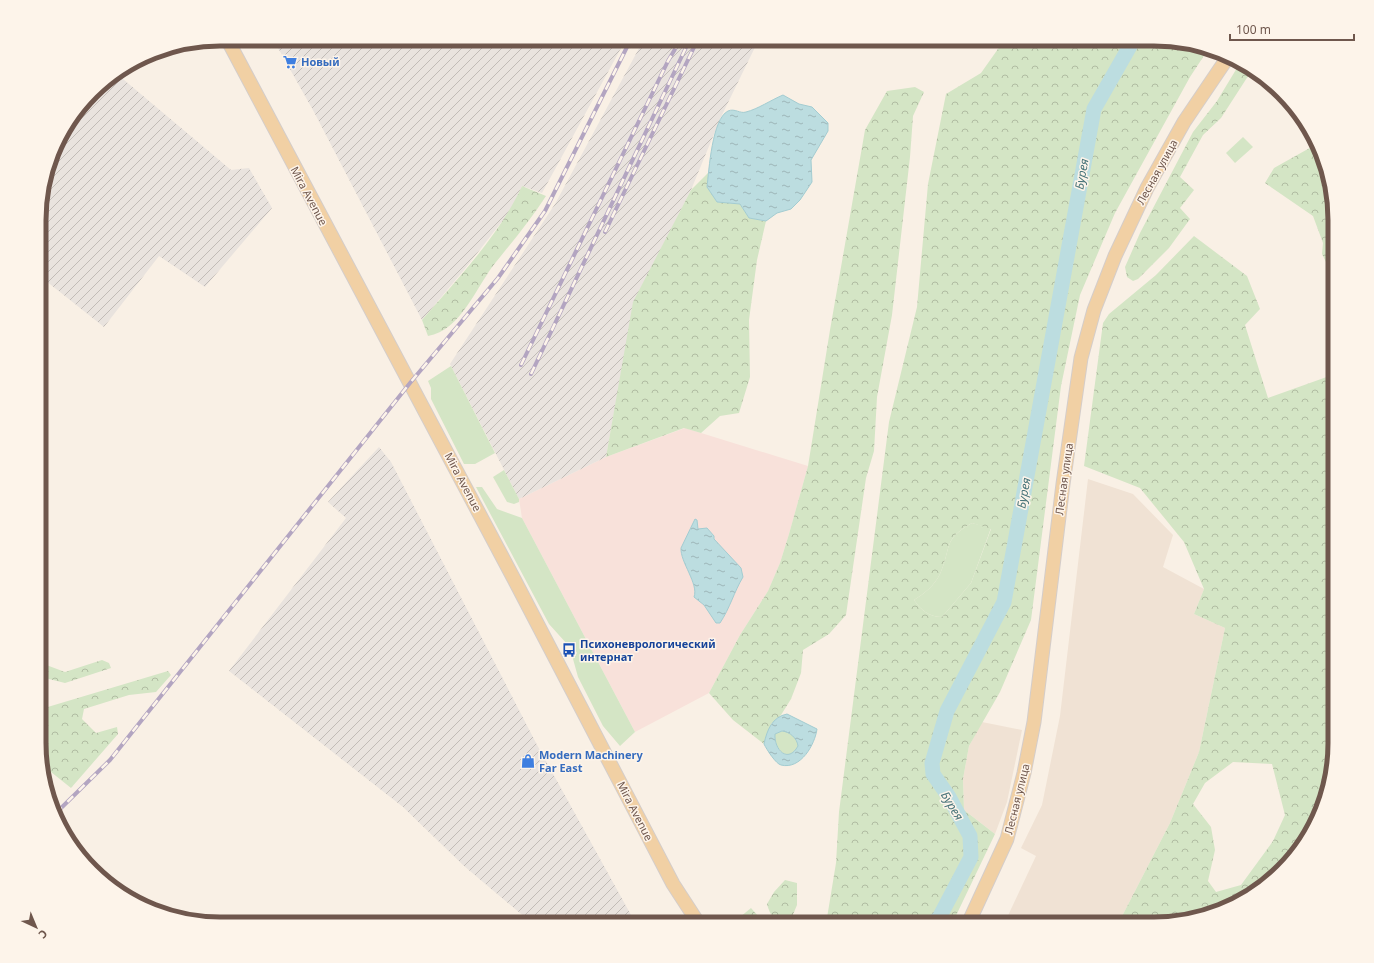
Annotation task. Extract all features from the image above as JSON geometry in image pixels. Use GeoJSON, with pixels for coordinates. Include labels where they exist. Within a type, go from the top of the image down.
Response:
{"type":"FeatureCollection","features":[{"type":"Feature","properties":{"kind":"main road","name":"Mira Avenue"},"geometry":{"type":"LineString","coordinates":[[231,46],[501,554],[673,884],[694,917]]}},
{"type":"Feature","properties":{"kind":"main road","name":"Лесная улица"},"geometry":{"type":"LineString","coordinates":[[971,917],[1007,839],[1024,773],[1034,722],[1063,484],[1080,365],[1094,310],[1115,256],[1147,188],[1184,122],[1225,61]]}},
{"type":"Feature","properties":{"kind":"shaded area"},"geometry":{"type":"Polygon","coordinates":[[[277,46],[622,46],[542,193],[522,186],[511,210],[464,270],[422,320],[314,112],[277,46]]]}},
{"type":"Feature","properties":{"kind":"shaded area"},"geometry":{"type":"Polygon","coordinates":[[[640,46],[756,46],[721,117],[691,190],[634,302],[606,457],[519,499],[450,364],[555,204],[640,46]]]}},
{"type":"Feature","properties":{"kind":"shaded area"},"geometry":{"type":"Polygon","coordinates":[[[120,77],[231,170],[249,168],[272,208],[205,287],[159,256],[104,327],[46,281],[46,209],[49,186],[55,164],[69,133],[89,105],[105,89],[120,77]]]}},
{"type":"Feature","properties":{"kind":"shaded area"},"geometry":{"type":"Polygon","coordinates":[[[685,428],[808,466],[780,563],[768,591],[740,635],[709,693],[635,732],[522,518],[519,499],[606,457],[685,428]]]}},
{"type":"Feature","properties":{"kind":"shaded area"},"geometry":{"type":"Polygon","coordinates":[[[379,447],[391,462],[536,743],[632,917],[525,917],[464,866],[403,807],[229,671],[346,518],[328,502],[379,447]]]}},
{"type":"Feature","properties":{"kind":"shaded area"},"geometry":{"type":"Polygon","coordinates":[[[1088,479],[1133,494],[1173,535],[1163,567],[1204,589],[1194,614],[1225,628],[1199,752],[1170,823],[1122,917],[1007,917],[1036,856],[1021,848],[1042,805],[1060,716],[1088,479]]]}},
{"type":"Feature","properties":{"kind":"shaded area"},"geometry":{"type":"Polygon","coordinates":[[[982,722],[1022,730],[1007,802],[995,834],[964,810],[963,779],[969,746],[982,722]]]}},
{"type":"Feature","properties":{"kind":"green space"},"geometry":{"type":"Polygon","coordinates":[[[1000,46],[1165,46],[1188,49],[1205,54],[1190,77],[1115,213],[1080,295],[1061,386],[1031,620],[1000,692],[969,746],[963,779],[964,810],[995,834],[955,917],[827,917],[836,863],[839,812],[889,422],[917,307],[928,184],[946,94],[981,73],[1000,46]],[[972,523],[956,534],[952,539],[944,565],[938,578],[929,589],[914,600],[929,614],[942,617],[971,583],[991,529],[972,523]]]}},
{"type":"Feature","properties":{"kind":"green space"},"geometry":{"type":"Polygon","coordinates":[[[1237,67],[1249,74],[1221,118],[1203,135],[1180,177],[1194,190],[1180,208],[1190,219],[1169,248],[1138,279],[1133,281],[1127,277],[1125,267],[1140,233],[1193,132],[1217,101],[1237,67]]]}},
{"type":"Feature","properties":{"kind":"green space"},"geometry":{"type":"Polygon","coordinates":[[[915,87],[924,92],[913,116],[910,157],[892,315],[877,397],[874,451],[866,478],[846,615],[829,634],[803,650],[801,673],[791,699],[781,715],[771,724],[764,744],[733,720],[709,693],[740,635],[768,591],[780,563],[808,466],[865,130],[887,91],[915,87]]]}},
{"type":"Feature","properties":{"kind":"green space"},"geometry":{"type":"Polygon","coordinates":[[[1243,137],[1253,147],[1235,163],[1226,153],[1243,137]]]}},
{"type":"Feature","properties":{"kind":"green space"},"geometry":{"type":"Polygon","coordinates":[[[1312,147],[1319,164],[1327,197],[1328,266],[1322,254],[1323,243],[1313,216],[1265,183],[1274,168],[1312,147]]]}},
{"type":"Feature","properties":{"kind":"green space"},"geometry":{"type":"Polygon","coordinates":[[[709,172],[707,187],[717,202],[740,204],[749,218],[766,221],[757,260],[749,320],[750,377],[739,413],[720,416],[701,433],[684,428],[606,457],[633,302],[691,190],[709,172]]]}},
{"type":"Feature","properties":{"kind":"green space"},"geometry":{"type":"Polygon","coordinates":[[[522,186],[546,196],[496,262],[459,316],[450,326],[440,332],[428,336],[422,320],[490,239],[513,204],[522,186]]]}},
{"type":"Feature","properties":{"kind":"green space"},"geometry":{"type":"Polygon","coordinates":[[[1194,236],[1247,276],[1260,309],[1245,325],[1268,398],[1328,377],[1328,754],[1325,777],[1319,799],[1299,840],[1285,858],[1269,874],[1251,888],[1231,899],[1210,908],[1177,916],[1122,917],[1170,823],[1199,752],[1225,628],[1194,614],[1204,589],[1184,542],[1140,488],[1084,466],[1103,323],[1109,314],[1156,275],[1194,236]],[[1233,762],[1205,783],[1193,804],[1211,827],[1215,850],[1208,881],[1216,892],[1241,885],[1273,841],[1285,815],[1272,764],[1233,762]]]}},
{"type":"Feature","properties":{"kind":"green space"},"geometry":{"type":"Polygon","coordinates":[[[451,366],[495,453],[475,464],[464,464],[431,399],[431,388],[428,381],[451,366]]]}},
{"type":"Feature","properties":{"kind":"green space"},"geometry":{"type":"Polygon","coordinates":[[[504,470],[519,499],[519,502],[514,504],[507,502],[493,477],[504,470]]]}},
{"type":"Feature","properties":{"kind":"green space"},"geometry":{"type":"Polygon","coordinates":[[[476,487],[482,487],[497,509],[522,518],[635,732],[620,746],[603,726],[578,677],[573,659],[577,653],[572,645],[567,644],[549,624],[476,487]]]}},
{"type":"Feature","properties":{"kind":"green space"},"geometry":{"type":"Polygon","coordinates":[[[972,523],[991,528],[971,583],[942,617],[933,616],[923,610],[914,600],[929,589],[938,578],[944,565],[952,539],[956,534],[972,523]]]}},
{"type":"Feature","properties":{"kind":"green space"},"geometry":{"type":"Polygon","coordinates":[[[102,660],[109,663],[111,668],[65,683],[46,678],[46,665],[65,672],[102,660]]]}},
{"type":"Feature","properties":{"kind":"green space"},"geometry":{"type":"Polygon","coordinates":[[[168,671],[171,675],[156,692],[129,695],[84,709],[82,719],[96,733],[117,727],[118,734],[71,788],[48,769],[46,754],[46,708],[168,671]]]}},
{"type":"Feature","properties":{"kind":"green space"},"geometry":{"type":"Polygon","coordinates":[[[782,731],[788,732],[796,740],[798,746],[790,754],[782,753],[779,750],[775,740],[775,734],[782,731]]]}},
{"type":"Feature","properties":{"kind":"green space"},"geometry":{"type":"Polygon","coordinates":[[[785,880],[797,883],[797,905],[792,917],[772,916],[767,904],[774,892],[785,880]]]}},
{"type":"Feature","properties":{"kind":"green space"},"geometry":{"type":"Polygon","coordinates":[[[751,908],[759,917],[740,917],[751,908]]]}},
{"type":"Feature","properties":{"kind":"water"},"geometry":{"type":"Polygon","coordinates":[[[783,95],[799,104],[812,107],[828,123],[828,131],[811,160],[812,182],[800,200],[791,209],[777,213],[766,221],[749,218],[740,204],[717,202],[707,187],[710,158],[715,134],[718,124],[728,111],[733,110],[746,112],[783,95]]]}},
{"type":"Feature","properties":{"kind":"water"},"geometry":{"type":"Polygon","coordinates":[[[695,519],[697,520],[698,529],[707,528],[714,536],[714,539],[741,568],[743,577],[727,612],[720,623],[716,623],[704,605],[694,597],[695,592],[692,579],[681,554],[681,548],[695,519]]]}},
{"type":"Feature","properties":{"kind":"water"},"geometry":{"type":"Polygon","coordinates":[[[787,714],[817,729],[813,742],[806,754],[795,764],[788,766],[779,764],[769,753],[764,744],[771,725],[787,714]],[[782,731],[775,734],[775,740],[779,750],[782,753],[790,754],[798,746],[796,740],[793,736],[782,731]]]}},
{"type":"Feature","properties":{"kind":"waterway","name":"Бурея"},"geometry":{"type":"LineString","coordinates":[[940,917],[971,857],[970,836],[949,797],[933,774],[932,763],[947,711],[1004,602],[1094,109],[1130,46]]}},
{"type":"Feature","properties":{"kind":"railway"},"geometry":{"type":"LineString","coordinates":[[59,810],[110,760],[410,383],[498,278],[545,211],[628,46]]}},
{"type":"Feature","properties":{"kind":"railway"},"geometry":{"type":"LineString","coordinates":[[521,365],[668,61],[677,46]]}},
{"type":"Feature","properties":{"kind":"railway"},"geometry":{"type":"LineString","coordinates":[[531,374],[687,46]]}},
{"type":"Feature","properties":{"kind":"railway"},"geometry":{"type":"LineString","coordinates":[[605,232],[695,46]]}},
{"type":"Feature","properties":{"kind":"place","name":"Новый"},"geometry":{"type":"Point","coordinates":[290,62]}},
{"type":"Feature","properties":{"kind":"place","name":"Психоневрологический интернат"},"geometry":{"type":"Point","coordinates":[569,650]}},
{"type":"Feature","properties":{"kind":"place","name":"Modern Machinery Far East"},"geometry":{"type":"Point","coordinates":[528,761]}}]}
